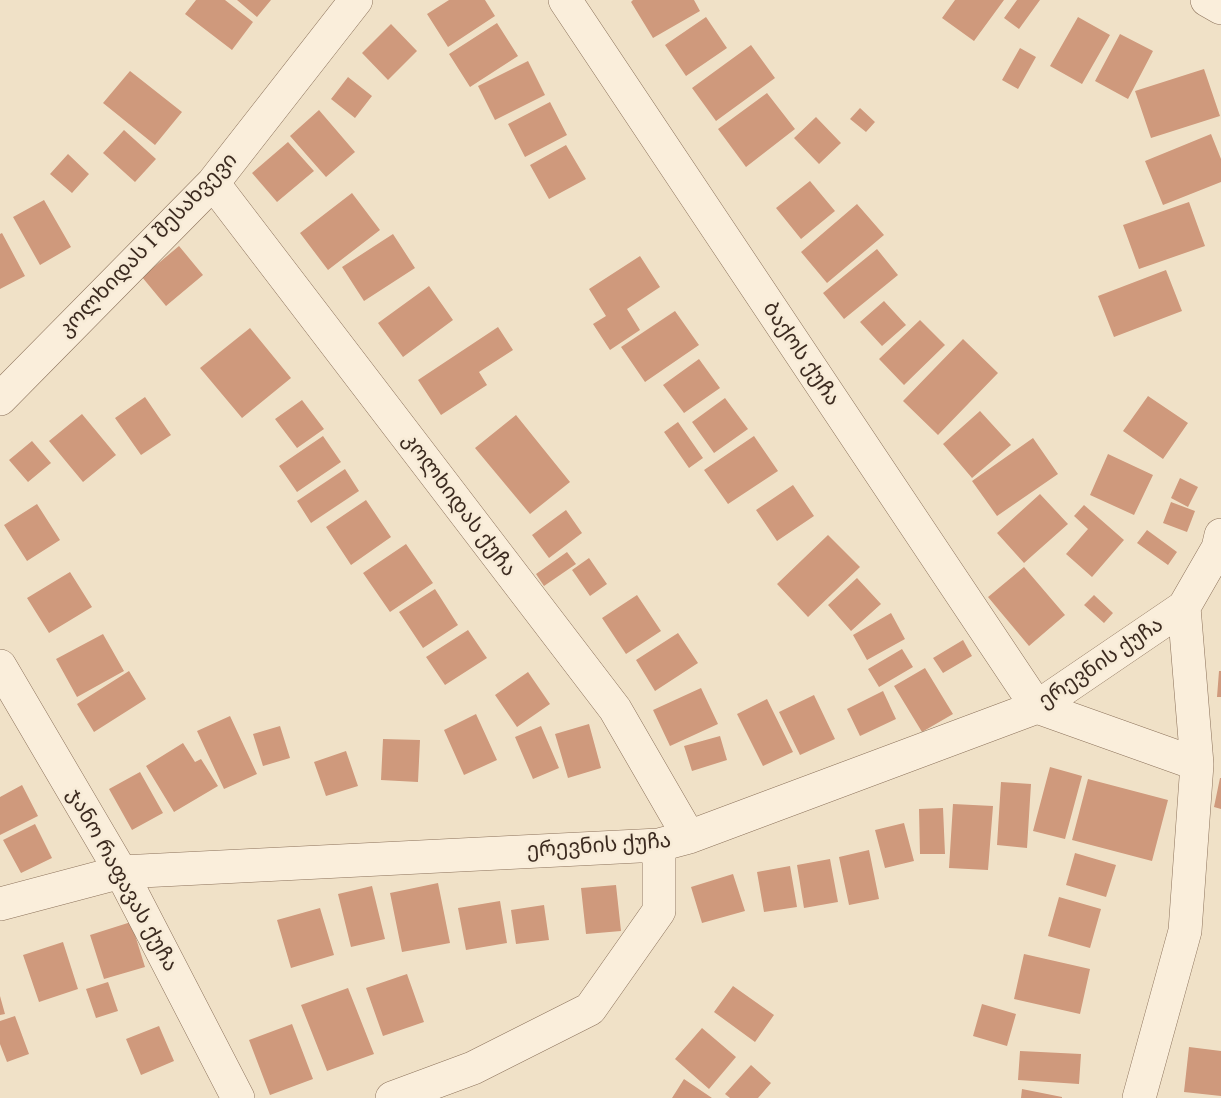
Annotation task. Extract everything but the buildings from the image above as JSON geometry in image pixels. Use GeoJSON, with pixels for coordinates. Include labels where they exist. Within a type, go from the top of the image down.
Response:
{"type":"FeatureCollection","features":[{"type":"Feature","properties":{"kind":"street","name":"კოლხიდას I შესახვევი"},"geometry":{"type":"LineString","coordinates":[[0,399],[213,183],[356,0]]}},
{"type":"Feature","properties":{"kind":"street","name":"ბაქოს ქუჩა"},"geometry":{"type":"LineString","coordinates":[[565,0],[1037,707]]}},
{"type":"Feature","properties":{"kind":"street"},"geometry":{"type":"LineString","coordinates":[[1207,0],[1221,8]]}},
{"type":"Feature","properties":{"kind":"street","name":"კოლხიდას ქუჩა"},"geometry":{"type":"LineString","coordinates":[[213,183],[615,709],[674,841]]}},
{"type":"Feature","properties":{"kind":"street"},"geometry":{"type":"LineString","coordinates":[[1138,1098],[1185,931],[1197,764],[1184,607],[1218,548],[1221,535]]}},
{"type":"Feature","properties":{"kind":"street","name":"ერევნის ქუჩა"},"geometry":{"type":"LineString","coordinates":[[0,904],[121,872],[674,841],[1037,707],[1184,607]]}},
{"type":"Feature","properties":{"kind":"street","name":"ჯანო რაფავას ქუჩა"},"geometry":{"type":"LineString","coordinates":[[0,666],[121,872],[238,1098]]}},
{"type":"Feature","properties":{"kind":"street"},"geometry":{"type":"LineString","coordinates":[[1037,707],[1197,764]]}},
{"type":"Feature","properties":{"kind":"street"},"geometry":{"type":"LineString","coordinates":[[392,1098],[473,1068],[590,1009],[659,911],[674,841]]}}]}
